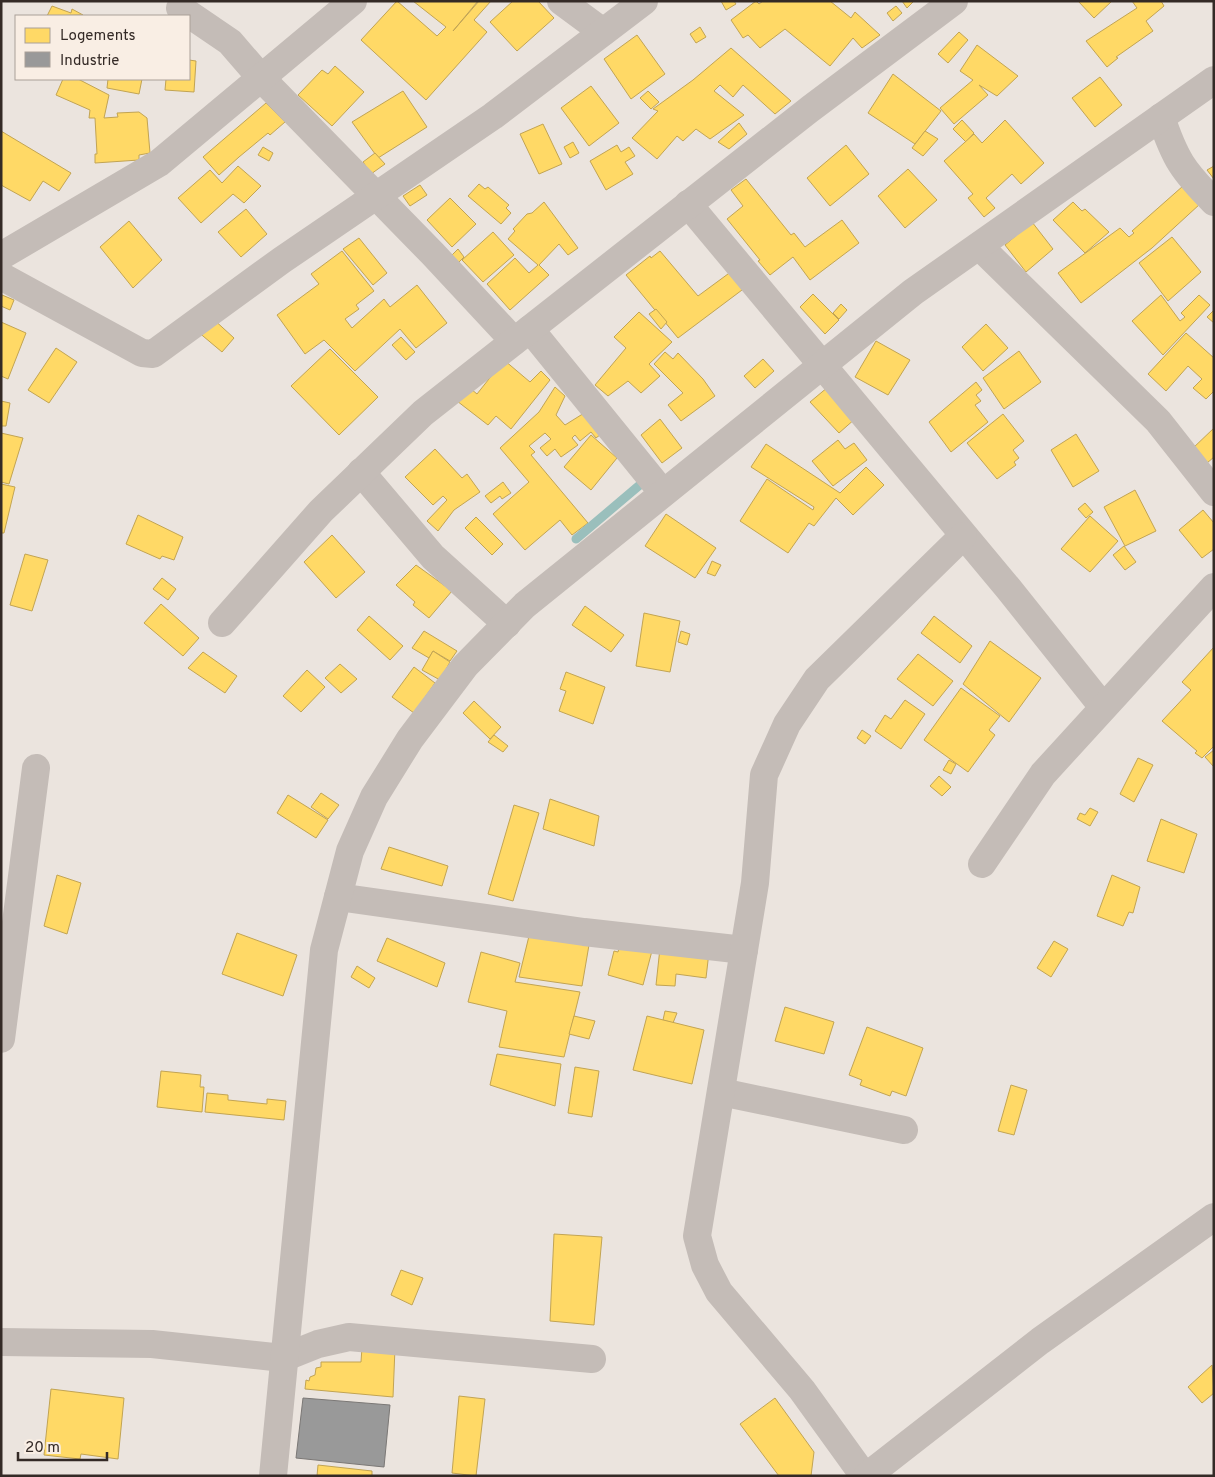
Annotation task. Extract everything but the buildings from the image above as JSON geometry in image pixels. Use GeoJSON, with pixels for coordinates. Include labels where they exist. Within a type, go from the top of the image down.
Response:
{"type":"FeatureCollection","features":[{"type":"Feature","properties":{"kind":"street"},"geometry":{"type":"LineString","coordinates":[[1,256],[159,163],[262,79],[353,1]]}},
{"type":"Feature","properties":{"kind":"street"},"geometry":{"type":"LineString","coordinates":[[561,1],[603,32]]}},
{"type":"Feature","properties":{"kind":"street"},"geometry":{"type":"LineString","coordinates":[[1,276],[142,353],[153,354],[282,260],[493,116],[644,1]]}},
{"type":"Feature","properties":{"kind":"street"},"geometry":{"type":"LineString","coordinates":[[222,622],[321,511],[423,412],[810,108],[954,1]]}},
{"type":"Feature","properties":{"kind":"street"},"geometry":{"type":"LineString","coordinates":[[180,8],[230,42],[262,79],[375,197],[433,254],[522,335],[664,493]]}},
{"type":"Feature","properties":{"kind":"street"},"geometry":{"type":"LineString","coordinates":[[273,1476],[324,950],[350,851],[374,797],[404,747],[465,666],[525,605],[913,292],[1214,80]]}},
{"type":"Feature","properties":{"kind":"street"},"geometry":{"type":"LineString","coordinates":[[1161,117],[1171,149],[1186,174],[1214,202]]}},
{"type":"Feature","properties":{"kind":"street"},"geometry":{"type":"LineString","coordinates":[[688,204],[1008,588],[1103,707]]}},
{"type":"Feature","properties":{"kind":"street"},"geometry":{"type":"LineString","coordinates":[[979,246],[1158,422],[1214,492]]}},
{"type":"Feature","properties":{"kind":"street"},"geometry":{"type":"LineString","coordinates":[[361,472],[433,557],[507,624]]}},
{"type":"Feature","properties":{"kind":"street"},"geometry":{"type":"LineString","coordinates":[[963,536],[817,679],[787,724],[764,775],[755,884],[697,1236],[705,1265],[719,1292],[802,1390],[866,1476],[1040,1341],[1214,1217]]}},
{"type":"Feature","properties":{"kind":"street"},"geometry":{"type":"LineString","coordinates":[[982,864],[1043,774],[1214,587]]}},
{"type":"Feature","properties":{"kind":"street"},"geometry":{"type":"LineString","coordinates":[[1,1039],[36,768]]}},
{"type":"Feature","properties":{"kind":"street"},"geometry":{"type":"LineString","coordinates":[[338,897],[584,932],[744,950]]}},
{"type":"Feature","properties":{"kind":"street"},"geometry":{"type":"LineString","coordinates":[[721,1092],[904,1130]]}},
{"type":"Feature","properties":{"kind":"street"},"geometry":{"type":"LineString","coordinates":[[1,1342],[152,1344],[283,1358],[318,1344],[349,1337],[592,1359]]}},
{"type":"Feature","properties":{"kind":"waterway"},"geometry":{"type":"LineString","coordinates":[[576,539],[648,478]]}}]}
